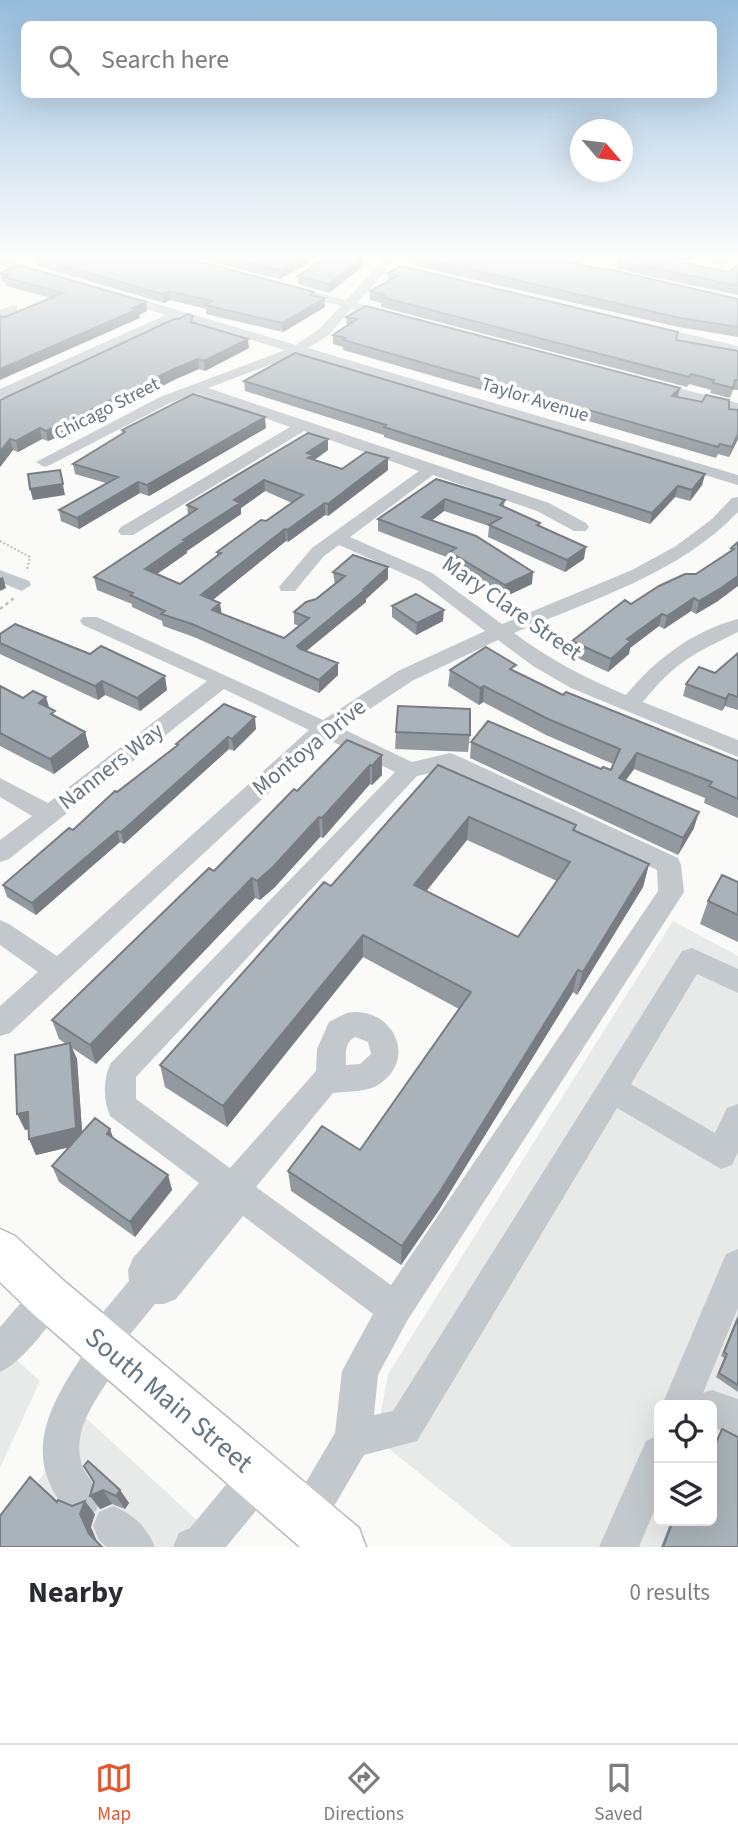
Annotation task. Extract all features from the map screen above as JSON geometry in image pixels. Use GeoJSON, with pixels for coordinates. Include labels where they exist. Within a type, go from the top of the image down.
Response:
{"type":"FeatureCollection","features":[{"type":"Feature","properties":{"kind":"main road","name":"South Main Street"},"geometry":{"type":"LineString","coordinates":[[0,1251],[48,1297],[259,1476],[322,1536]]}},
{"type":"Feature","properties":{"kind":"street"},"geometry":{"type":"LineString","coordinates":[[0,394],[144,329]]}},
{"type":"Feature","properties":{"kind":"street","name":"Taylor Avenue"},"geometry":{"type":"LineString","coordinates":[[228,329],[738,480]]}},
{"type":"Feature","properties":{"kind":"street","name":"Chicago Street"},"geometry":{"type":"LineString","coordinates":[[44,462],[194,387],[297,350],[327,329]]}},
{"type":"Feature","properties":{"kind":"street"},"geometry":{"type":"LineString","coordinates":[[650,329],[738,350]]}},
{"type":"Feature","properties":{"kind":"street"},"geometry":{"type":"LineString","coordinates":[[637,382],[738,407]]}},
{"type":"Feature","properties":{"kind":"street"},"geometry":{"type":"LineString","coordinates":[[194,387],[543,507],[580,527]]}},
{"type":"Feature","properties":{"kind":"street"},"geometry":{"type":"LineString","coordinates":[[127,530],[302,426]]}},
{"type":"Feature","properties":{"kind":"street"},"geometry":{"type":"LineString","coordinates":[[288,587],[317,552],[432,469]]}},
{"type":"Feature","properties":{"kind":"street","name":"Montoya Drive"},"geometry":{"type":"LineString","coordinates":[[0,1024],[323,730],[405,676],[500,632],[638,574],[682,550],[718,523],[738,502]]}},
{"type":"Feature","properties":{"kind":"street","name":"Mary Clare Street"},"geometry":{"type":"LineString","coordinates":[[337,538],[426,577],[540,662],[629,705],[738,749]]}},
{"type":"Feature","properties":{"kind":"street"},"geometry":{"type":"LineString","coordinates":[[0,575],[22,585]]}},
{"type":"Feature","properties":{"kind":"street"},"geometry":{"type":"LineString","coordinates":[[90,621],[222,680],[410,770]]}},
{"type":"Feature","properties":{"kind":"street"},"geometry":{"type":"LineString","coordinates":[[629,705],[657,671],[680,653],[738,625]]}},
{"type":"Feature","properties":{"kind":"street","name":"Nanners Way"},"geometry":{"type":"LineString","coordinates":[[0,853],[222,680]]}},
{"type":"Feature","properties":{"kind":"street"},"geometry":{"type":"LineString","coordinates":[[322,1536],[353,1438],[360,1371],[395,1309],[671,892],[669,865],[450,761],[410,770],[121,1072],[121,1107],[231,1192],[395,1309]]}},
{"type":"Feature","properties":{"kind":"street"},"geometry":{"type":"LineString","coordinates":[[0,786],[49,815]]}},
{"type":"Feature","properties":{"kind":"street"},"geometry":{"type":"LineString","coordinates":[[0,932],[58,971]]}},
{"type":"Feature","properties":{"kind":"street"},"geometry":{"type":"LineString","coordinates":[[353,1438],[404,1428],[692,959],[738,982]]}},
{"type":"Feature","properties":{"kind":"street"},"geometry":{"type":"LineString","coordinates":[[82,1497],[65,1477],[60,1449],[67,1421],[105,1346],[146,1286],[164,1287],[229,1211],[231,1192],[318,1088],[331,1079]]}},
{"type":"Feature","properties":{"kind":"street"},"geometry":{"type":"LineString","coordinates":[[612,1089],[721,1154],[738,1118]]}},
{"type":"Feature","properties":{"kind":"street"},"geometry":{"type":"LineString","coordinates":[[695,1400],[738,1266]]}},
{"type":"Feature","properties":{"kind":"street"},"geometry":{"type":"LineString","coordinates":[[0,1354],[48,1297]]}},
{"type":"Feature","properties":{"kind":"street"},"geometry":{"type":"LineString","coordinates":[[717,1410],[738,1421]]}},
{"type":"Feature","properties":{"kind":"street"},"geometry":{"type":"LineString","coordinates":[[620,1547],[655,1463]]}},
{"type":"Feature","properties":{"kind":"street"},"geometry":{"type":"LineString","coordinates":[[199,1545],[259,1476]]}},
{"type":"Feature","properties":{"kind":"shaded area"},"geometry":{"type":"Polygon","coordinates":[[[673,921],[738,956],[738,1547],[512,1547],[388,1448],[381,1412],[388,1374],[673,921]]]}},
{"type":"Feature","properties":{"kind":"shaded area"},"geometry":{"type":"Polygon","coordinates":[[[0,1345],[40,1381],[0,1468],[0,1345]]]}},
{"type":"Feature","properties":{"kind":"shaded area"},"geometry":{"type":"Polygon","coordinates":[[[86,1418],[226,1547],[0,1547],[0,1532],[86,1418]]]}},
{"type":"Feature","properties":{"kind":"building"},"geometry":{"type":"Polygon","coordinates":[[[0,329],[92,329],[0,369],[0,329]]]}},
{"type":"Feature","properties":{"kind":"building"},"geometry":{"type":"Polygon","coordinates":[[[152,329],[215,329],[248,339],[204,361],[198,359],[174,369],[46,431],[40,428],[16,441],[10,439],[0,452],[0,400],[152,329]]]}},
{"type":"Feature","properties":{"kind":"building"},"geometry":{"type":"Polygon","coordinates":[[[342,329],[455,329],[680,388],[672,396],[702,402],[706,395],[729,400],[729,409],[738,410],[738,434],[732,447],[720,444],[718,447],[333,335],[342,329]]]}},
{"type":"Feature","properties":{"kind":"building"},"geometry":{"type":"Polygon","coordinates":[[[505,329],[666,329],[678,332],[676,340],[738,351],[738,380],[735,380],[733,388],[691,374],[689,377],[505,329]]]}},
{"type":"Feature","properties":{"kind":"building"},"geometry":{"type":"Polygon","coordinates":[[[295,353],[705,474],[692,490],[678,486],[652,513],[244,381],[295,353]]]}},
{"type":"Feature","properties":{"kind":"building"},"geometry":{"type":"Polygon","coordinates":[[[193,394],[265,417],[147,485],[138,482],[77,518],[59,510],[118,477],[73,464],[125,432],[122,430],[193,394]]]}},
{"type":"Feature","properties":{"kind":"building"},"geometry":{"type":"Polygon","coordinates":[[[308,433],[328,439],[307,453],[313,455],[308,458],[342,469],[366,452],[388,458],[328,504],[325,503],[285,529],[201,595],[220,603],[212,610],[284,638],[309,618],[294,612],[345,576],[333,572],[353,555],[388,567],[366,589],[297,646],[338,663],[319,680],[192,624],[161,614],[165,611],[130,595],[133,593],[94,577],[197,509],[187,505],[308,433]],[[264,480],[234,500],[240,503],[183,540],[185,541],[145,569],[180,584],[221,553],[217,552],[261,520],[266,521],[303,495],[264,480]]]}},
{"type":"Feature","properties":{"kind":"building"},"geometry":{"type":"Polygon","coordinates":[[[60,470],[63,484],[30,489],[28,474],[60,470]]]}},
{"type":"Feature","properties":{"kind":"building"},"geometry":{"type":"Polygon","coordinates":[[[436,479],[505,500],[500,505],[586,547],[567,560],[489,525],[501,518],[445,499],[422,517],[476,536],[533,572],[505,585],[450,552],[456,548],[378,519],[436,479]]]}},
{"type":"Feature","properties":{"kind":"building"},"geometry":{"type":"Polygon","coordinates":[[[738,542],[738,576],[699,601],[694,598],[667,616],[662,614],[627,639],[631,641],[611,659],[572,641],[625,600],[631,604],[659,586],[685,574],[696,574],[734,549],[731,548],[738,542]]]}},
{"type":"Feature","properties":{"kind":"building"},"geometry":{"type":"Polygon","coordinates":[[[416,594],[444,610],[417,623],[392,606],[416,594]]]}},
{"type":"Feature","properties":{"kind":"building"},"geometry":{"type":"Polygon","coordinates":[[[15,624],[90,654],[101,646],[165,676],[137,698],[102,681],[95,686],[0,643],[0,634],[15,624]]]}},
{"type":"Feature","properties":{"kind":"building"},"geometry":{"type":"Polygon","coordinates":[[[486,647],[516,665],[510,669],[563,695],[566,692],[738,761],[738,799],[709,786],[712,782],[637,753],[619,778],[699,812],[683,838],[471,742],[488,721],[601,769],[603,767],[611,770],[620,749],[548,719],[484,686],[480,688],[450,670],[486,647]]]}},
{"type":"Feature","properties":{"kind":"building"},"geometry":{"type":"Polygon","coordinates":[[[738,653],[738,697],[729,694],[726,699],[686,684],[699,667],[715,673],[738,653]]]}},
{"type":"Feature","properties":{"kind":"building"},"geometry":{"type":"Polygon","coordinates":[[[0,686],[23,698],[33,691],[46,697],[39,703],[55,711],[51,714],[85,732],[50,759],[0,733],[0,686]]]}},
{"type":"Feature","properties":{"kind":"building"},"geometry":{"type":"Polygon","coordinates":[[[224,704],[255,717],[232,739],[228,737],[121,832],[117,831],[32,903],[3,885],[69,828],[73,830],[115,791],[178,745],[176,744],[224,704]]]}},
{"type":"Feature","properties":{"kind":"building"},"geometry":{"type":"Polygon","coordinates":[[[398,706],[470,709],[470,735],[396,732],[398,706]]]}},
{"type":"Feature","properties":{"kind":"building"},"geometry":{"type":"Polygon","coordinates":[[[347,740],[382,755],[273,867],[257,881],[252,878],[90,1045],[52,1020],[209,868],[214,871],[294,789],[297,791],[347,740]]]}},
{"type":"Feature","properties":{"kind":"building"},"geometry":{"type":"Polygon","coordinates":[[[438,765],[576,825],[573,830],[649,864],[583,972],[578,970],[441,1190],[402,1246],[288,1171],[322,1126],[360,1150],[471,992],[363,935],[223,1106],[160,1065],[324,882],[331,886],[438,765]],[[469,817],[414,885],[518,937],[570,862],[469,817]]]}},
{"type":"Feature","properties":{"kind":"building"},"geometry":{"type":"Polygon","coordinates":[[[722,875],[738,882],[738,915],[708,901],[722,875]]]}},
{"type":"Feature","properties":{"kind":"building"},"geometry":{"type":"Polygon","coordinates":[[[70,1043],[76,1128],[29,1139],[28,1112],[17,1114],[15,1055],[70,1043]]]}},
{"type":"Feature","properties":{"kind":"building"},"geometry":{"type":"Polygon","coordinates":[[[95,1118],[110,1129],[107,1134],[168,1175],[130,1222],[52,1166],[95,1118]]]}},
{"type":"Feature","properties":{"kind":"building"},"geometry":{"type":"Polygon","coordinates":[[[738,1318],[738,1385],[719,1373],[727,1354],[724,1352],[738,1318]]]}},
{"type":"Feature","properties":{"kind":"building"},"geometry":{"type":"Polygon","coordinates":[[[722,1429],[738,1437],[738,1547],[663,1547],[671,1526],[717,1526],[717,1441],[722,1429]]]}},
{"type":"Feature","properties":{"kind":"building"},"geometry":{"type":"Polygon","coordinates":[[[88,1461],[120,1490],[116,1496],[103,1490],[90,1496],[94,1482],[84,1466],[88,1461]]]}},
{"type":"Feature","properties":{"kind":"building"},"geometry":{"type":"Polygon","coordinates":[[[30,1477],[57,1502],[58,1500],[72,1506],[85,1501],[80,1514],[89,1534],[102,1547],[0,1547],[0,1516],[30,1477]]]}}]}
